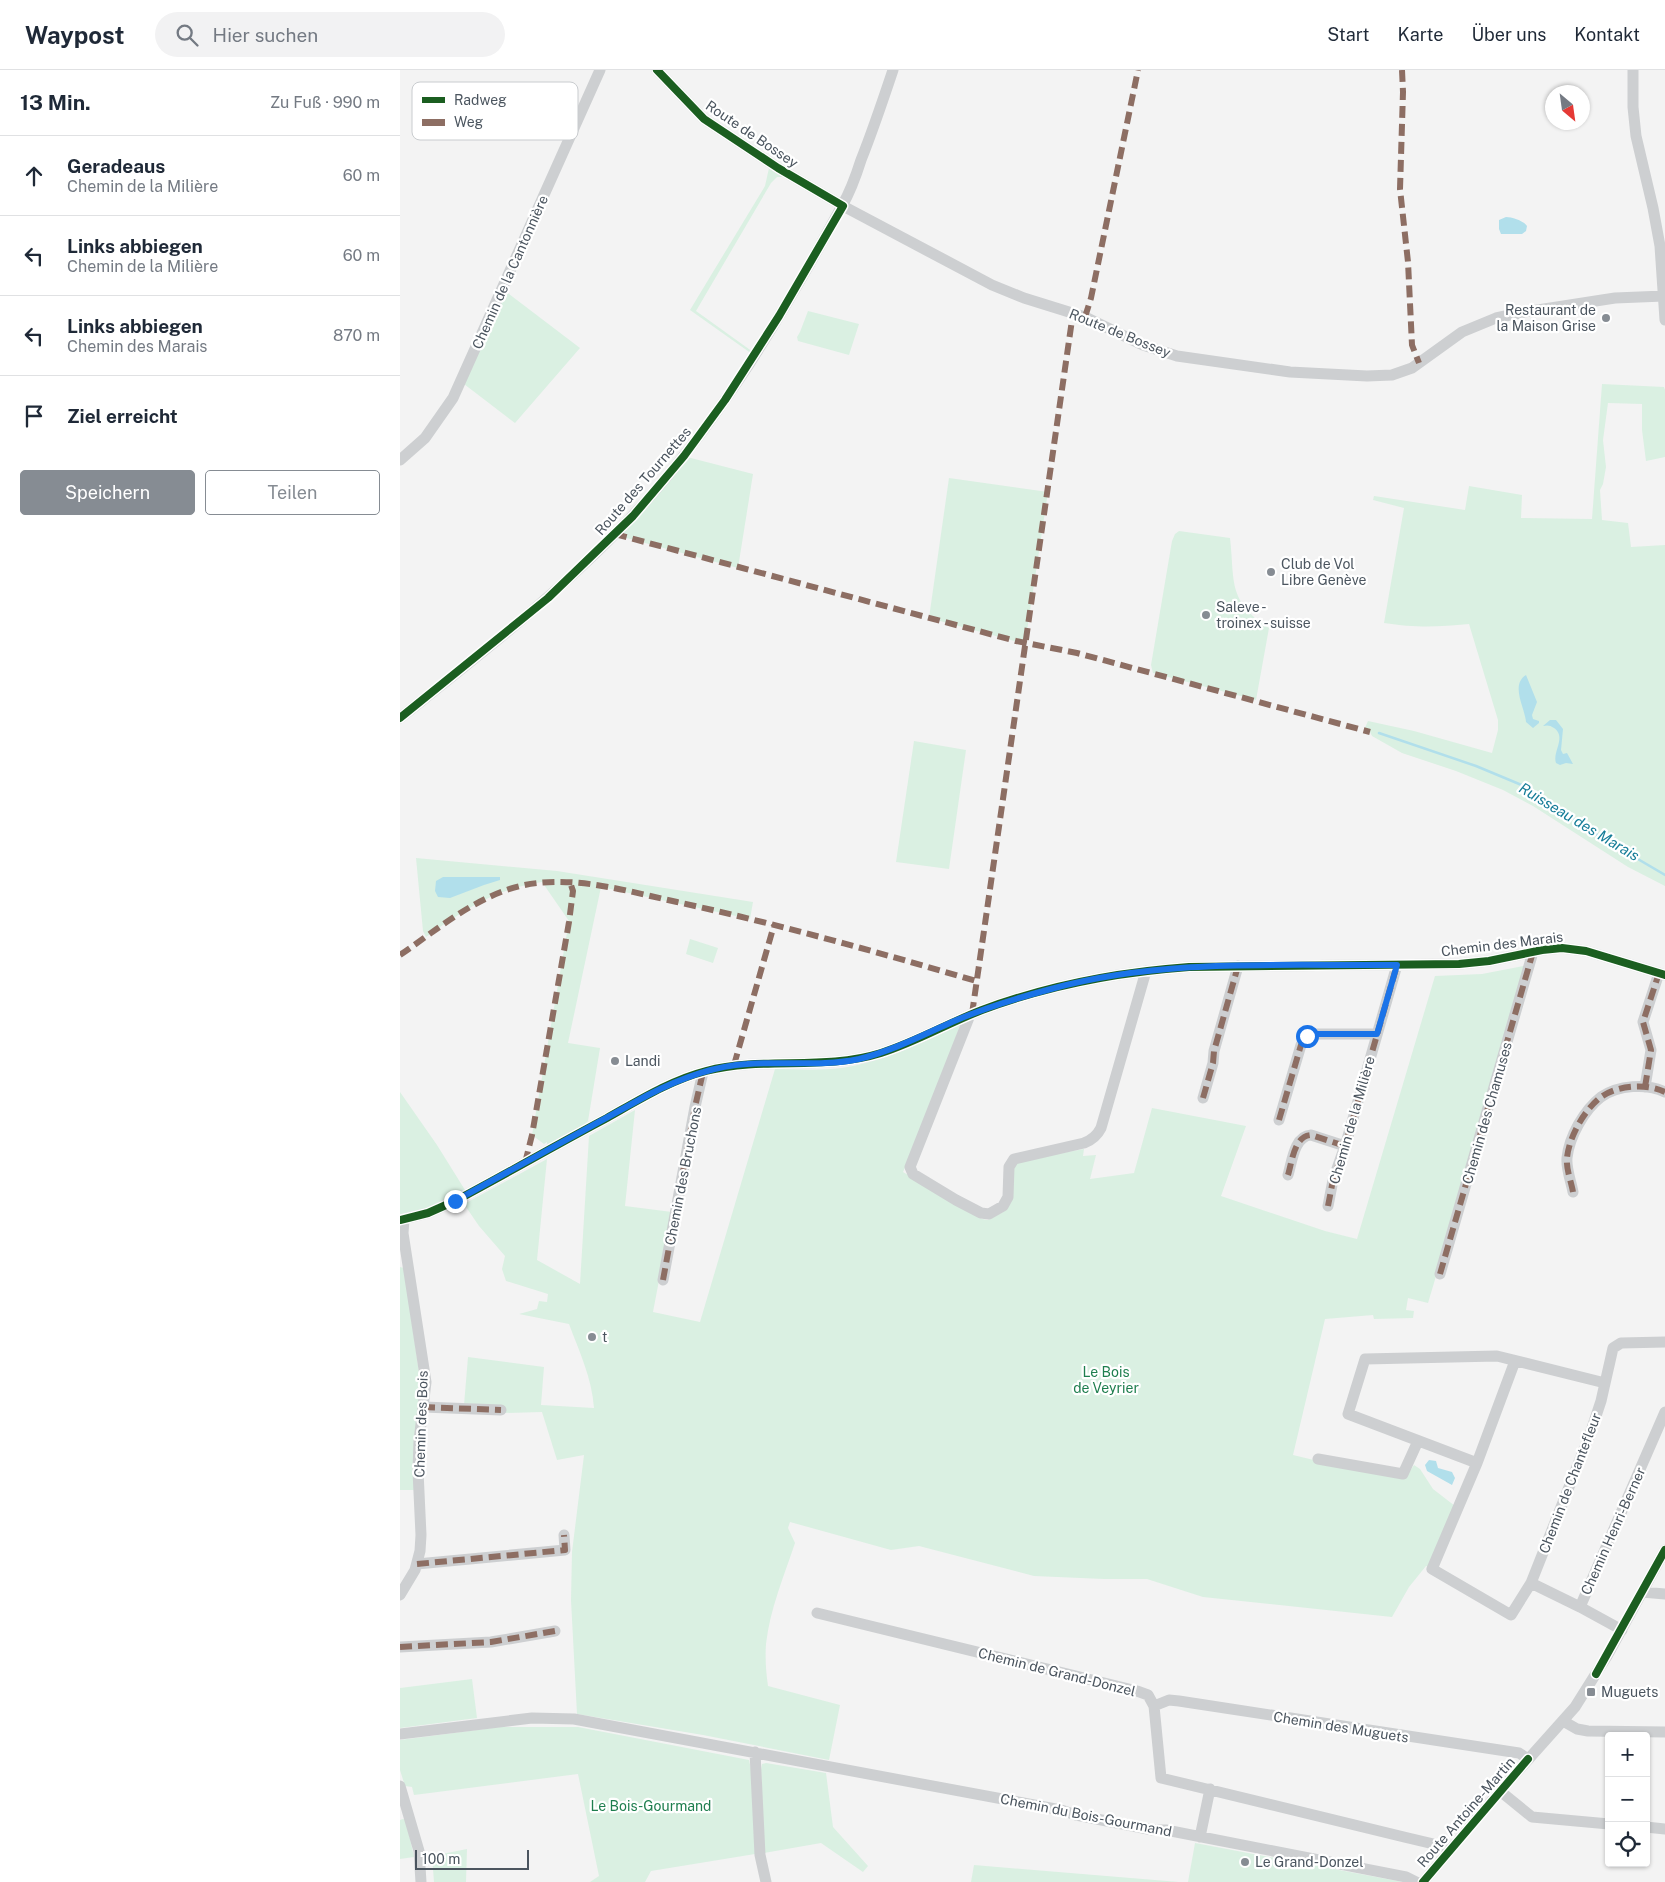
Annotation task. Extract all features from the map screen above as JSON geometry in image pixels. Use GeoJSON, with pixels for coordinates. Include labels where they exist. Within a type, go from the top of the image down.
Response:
{"type":"FeatureCollection","features":[{"type":"Feature","properties":{"kind":"street","name":"Chemin de la Cantonnière"},"geometry":{"type":"LineString","coordinates":[[578,119],[600,70]]}},
{"type":"Feature","properties":{"kind":"street","name":"Route de Bossey"},"geometry":{"type":"LineString","coordinates":[[657,70],[704,119],[778,168],[842,206],[975,278],[1009,292],[1085,317],[1143,345],[1165,353],[1253,368],[1319,373],[1392,375],[1412,368],[1453,337],[1483,322],[1524,312],[1615,298],[1664,296]]}},
{"type":"Feature","properties":{"kind":"street","name":"Route des Tournettes"},"geometry":{"type":"LineString","coordinates":[[400,718],[548,598],[615,534],[684,456],[726,400],[764,341],[842,206],[866,150],[893,70]]}},
{"type":"Feature","properties":{"kind":"street"},"geometry":{"type":"LineString","coordinates":[[1633,70],[1633,107],[1636,136],[1660,246],[1665,320]]}},
{"type":"Feature","properties":{"kind":"street","name":"Chemin de la Cantonnière"},"geometry":{"type":"LineString","coordinates":[[400,460],[424,438],[453,398],[569,140]]}},
{"type":"Feature","properties":{"kind":"street","name":"Chemin des Marais"},"geometry":{"type":"LineString","coordinates":[[402,1220],[428,1213],[455,1201],[676,1081],[703,1072],[748,1064],[819,1064],[857,1059],[893,1049],[970,1015],[1053,988],[1116,975],[1189,967],[1468,964],[1552,948],[1577,949],[1662,974]]}},
{"type":"Feature","properties":{"kind":"street","name":"Chemin des Chamuses"},"geometry":{"type":"LineString","coordinates":[[1440,1274],[1533,952]]}},
{"type":"Feature","properties":{"kind":"street","name":"Chemin de la Milière"},"geometry":{"type":"LineString","coordinates":[[1328,1206],[1333,1180],[1345,1146],[1397,965]]}},
{"type":"Feature","properties":{"kind":"street"},"geometry":{"type":"LineString","coordinates":[[1204,1098],[1213,1063],[1214,1051],[1238,966]]}},
{"type":"Feature","properties":{"kind":"street"},"geometry":{"type":"LineString","coordinates":[[970,1015],[910,1166],[913,1174],[956,1200],[981,1213],[989,1214],[1003,1206],[1008,1197],[1010,1166],[1014,1159],[1090,1145],[1101,1128],[1146,971]]}},
{"type":"Feature","properties":{"kind":"street"},"geometry":{"type":"LineString","coordinates":[[1645,1086],[1651,1050],[1643,1022],[1662,974]]}},
{"type":"Feature","properties":{"kind":"street","name":"Chemin de la Milière"},"geometry":{"type":"LineString","coordinates":[[1279,1120],[1301,1045],[1307,1036],[1313,1034],[1377,1034]]}},
{"type":"Feature","properties":{"kind":"street","name":"Chemin des Bruchons"},"geometry":{"type":"LineString","coordinates":[[663,1280],[703,1072]]}},
{"type":"Feature","properties":{"kind":"street"},"geometry":{"type":"LineString","coordinates":[[1573,1192],[1568,1155],[1574,1134],[1583,1118],[1599,1099],[1608,1093],[1645,1086],[1665,1092]]}},
{"type":"Feature","properties":{"kind":"street"},"geometry":{"type":"LineString","coordinates":[[1288,1175],[1298,1143],[1306,1135],[1345,1146]]}},
{"type":"Feature","properties":{"kind":"street","name":"Chemin des Bois"},"geometry":{"type":"LineString","coordinates":[[400,1595],[417,1564],[421,1535],[418,1471],[419,1441],[426,1382],[402,1220]]}},
{"type":"Feature","properties":{"kind":"street","name":"Chemin de Chantefleur"},"geometry":{"type":"LineString","coordinates":[[1515,1361],[1477,1464],[1432,1569],[1511,1615],[1531,1583],[1590,1434],[1605,1383],[1611,1352],[1617,1344],[1665,1342]]}},
{"type":"Feature","properties":{"kind":"street"},"geometry":{"type":"LineString","coordinates":[[1477,1464],[1348,1414],[1365,1359],[1490,1356],[1605,1383]]}},
{"type":"Feature","properties":{"kind":"street"},"geometry":{"type":"LineString","coordinates":[[423,1407],[501,1410]]}},
{"type":"Feature","properties":{"kind":"street","name":"Chemin Henri-Berner"},"geometry":{"type":"LineString","coordinates":[[1622,1630],[1580,1607],[1665,1412]]}},
{"type":"Feature","properties":{"kind":"street"},"geometry":{"type":"LineString","coordinates":[[1318,1459],[1403,1474],[1418,1441]]}},
{"type":"Feature","properties":{"kind":"street"},"geometry":{"type":"LineString","coordinates":[[417,1564],[565,1550],[564,1535]]}},
{"type":"Feature","properties":{"kind":"street","name":"Route Antoine-Martin"},"geometry":{"type":"LineString","coordinates":[[1422,1882],[1448,1850],[1563,1721],[1587,1689],[1622,1630],[1665,1550]]}},
{"type":"Feature","properties":{"kind":"street"},"geometry":{"type":"LineString","coordinates":[[1531,1583],[1580,1607]]}},
{"type":"Feature","properties":{"kind":"street"},"geometry":{"type":"LineString","coordinates":[[1642,1592],[1665,1594]]}},
{"type":"Feature","properties":{"kind":"street","name":"Chemin de Grand-Donzel"},"geometry":{"type":"LineString","coordinates":[[817,1613],[1137,1691],[1148,1695],[1154,1706]]}},
{"type":"Feature","properties":{"kind":"street"},"geometry":{"type":"LineString","coordinates":[[400,1647],[491,1642],[555,1631]]}},
{"type":"Feature","properties":{"kind":"street","name":"Chemin des Muguets"},"geometry":{"type":"LineString","coordinates":[[1154,1706],[1169,1700],[1179,1701],[1518,1753],[1528,1759]]}},
{"type":"Feature","properties":{"kind":"street"},"geometry":{"type":"LineString","coordinates":[[1154,1706],[1161,1778],[1442,1846],[1448,1850]]}},
{"type":"Feature","properties":{"kind":"street","name":"Chemin du Bois-Gourmand"},"geometry":{"type":"LineString","coordinates":[[400,1734],[532,1718],[574,1719],[1061,1810],[1076,1815],[1153,1830],[1166,1830],[1398,1875],[1416,1882]]}},
{"type":"Feature","properties":{"kind":"street"},"geometry":{"type":"LineString","coordinates":[[1563,1721],[1577,1729],[1588,1731],[1665,1732]]}},
{"type":"Feature","properties":{"kind":"street"},"geometry":{"type":"LineString","coordinates":[[755,1752],[760,1856],[766,1882]]}},
{"type":"Feature","properties":{"kind":"street"},"geometry":{"type":"LineString","coordinates":[[400,1786],[418,1851],[421,1882]]}},
{"type":"Feature","properties":{"kind":"street"},"geometry":{"type":"LineString","coordinates":[[1200,1837],[1211,1790]]}},
{"type":"Feature","properties":{"kind":"street"},"geometry":{"type":"LineString","coordinates":[[1500,1791],[1532,1817],[1605,1824]]}},
{"type":"Feature","properties":{"kind":"street"},"geometry":{"type":"LineString","coordinates":[[1650,1828],[1665,1829]]}},
{"type":"Feature","properties":{"kind":"green space"},"geometry":{"type":"Polygon","coordinates":[[[769,168],[784,177],[777,177],[771,183],[696,311],[753,352],[752,354],[690,310],[765,186],[769,168]]]}},
{"type":"Feature","properties":{"kind":"green space"},"geometry":{"type":"Polygon","coordinates":[[[505,291],[580,348],[515,423],[464,384],[505,291]]]}},
{"type":"Feature","properties":{"kind":"green space"},"geometry":{"type":"Polygon","coordinates":[[[808,311],[859,324],[849,355],[798,341],[797,337],[808,311]]]}},
{"type":"Feature","properties":{"kind":"green space"},"geometry":{"type":"Polygon","coordinates":[[[1602,384],[1664,387],[1665,390],[1665,457],[1646,461],[1642,430],[1642,404],[1608,403],[1603,440],[1606,467],[1600,490],[1602,520],[1628,523],[1631,547],[1665,545],[1665,886],[1628,867],[1533,806],[1503,790],[1456,771],[1402,753],[1364,730],[1368,721],[1414,731],[1492,753],[1498,730],[1498,720],[1469,624],[1406,626],[1384,623],[1404,508],[1373,500],[1374,496],[1465,510],[1469,486],[1522,495],[1521,518],[1592,519],[1602,384]]]}},
{"type":"Feature","properties":{"kind":"green space"},"geometry":{"type":"Polygon","coordinates":[[[687,457],[753,474],[738,568],[619,536],[687,457]]]}},
{"type":"Feature","properties":{"kind":"green space"},"geometry":{"type":"Polygon","coordinates":[[[949,478],[1048,492],[1025,644],[929,618],[949,478]]]}},
{"type":"Feature","properties":{"kind":"green space","name":"Saleve - troinex - suisse"},"geometry":{"type":"Polygon","coordinates":[[[1179,531],[1230,538],[1233,578],[1240,599],[1255,618],[1269,628],[1256,700],[1153,673],[1151,665],[1172,541],[1175,534],[1179,531]]]}},
{"type":"Feature","properties":{"kind":"green space"},"geometry":{"type":"Polygon","coordinates":[[[914,741],[966,750],[949,869],[896,862],[914,741]]]}},
{"type":"Feature","properties":{"kind":"green space"},"geometry":{"type":"Polygon","coordinates":[[[416,858],[557,871],[753,902],[750,919],[601,887],[568,1043],[600,1048],[588,1121],[581,1128],[547,1145],[547,1142],[544,1144],[532,1135],[569,921],[542,882],[525,885],[495,895],[467,910],[426,937],[423,931],[416,858]]]}},
{"type":"Feature","properties":{"kind":"green space"},"geometry":{"type":"Polygon","coordinates":[[[690,939],[718,948],[713,963],[686,954],[690,939]]]}},
{"type":"Feature","properties":{"kind":"green space","name":"Le Bois de Veyrier"},"geometry":{"type":"Polygon","coordinates":[[[1529,965],[1428,1303],[1408,1298],[1406,1310],[1414,1311],[1413,1318],[1374,1319],[1373,1315],[1325,1319],[1293,1455],[1347,1468],[1405,1478],[1414,1465],[1420,1469],[1433,1489],[1455,1506],[1429,1567],[1426,1566],[1409,1587],[1392,1617],[1203,1597],[1147,1579],[1034,1576],[919,1546],[891,1550],[790,1522],[788,1528],[795,1543],[778,1593],[768,1631],[766,1670],[768,1686],[840,1705],[829,1760],[703,1735],[577,1714],[571,1600],[572,1552],[584,1455],[557,1460],[542,1412],[504,1413],[464,1405],[468,1357],[544,1367],[541,1405],[594,1408],[591,1386],[569,1324],[519,1314],[537,1309],[539,1301],[547,1302],[548,1294],[506,1281],[502,1269],[505,1256],[479,1226],[464,1204],[547,1159],[537,1260],[580,1284],[589,1136],[635,1110],[625,1206],[672,1212],[653,1312],[700,1322],[775,1069],[824,1069],[857,1065],[887,1057],[960,1025],[929,1115],[903,1172],[982,1219],[988,1220],[1003,1212],[1014,1167],[1019,1161],[1084,1149],[1083,1156],[1096,1155],[1090,1179],[1134,1173],[1152,1108],[1246,1126],[1221,1196],[1325,1231],[1357,1239],[1435,976],[1482,974],[1529,965]]]}},
{"type":"Feature","properties":{"kind":"green space"},"geometry":{"type":"Polygon","coordinates":[[[400,1092],[437,1145],[465,1190],[418,1212],[400,1215],[400,1092]]]}},
{"type":"Feature","properties":{"kind":"green space"},"geometry":{"type":"Polygon","coordinates":[[[400,1267],[404,1268],[421,1386],[415,1490],[400,1490],[400,1267]]]}},
{"type":"Feature","properties":{"kind":"green space"},"geometry":{"type":"Polygon","coordinates":[[[472,1679],[477,1718],[400,1728],[400,1688],[472,1679]]]}},
{"type":"Feature","properties":{"kind":"green space","name":"Le Bois-Gourmand"},"geometry":{"type":"Polygon","coordinates":[[[500,1727],[578,1727],[749,1760],[755,1854],[651,1871],[645,1882],[590,1882],[599,1876],[578,1774],[414,1795],[412,1787],[405,1786],[400,1770],[400,1740],[500,1727]]]}},
{"type":"Feature","properties":{"kind":"green space"},"geometry":{"type":"Polygon","coordinates":[[[766,1763],[826,1773],[833,1827],[868,1866],[863,1872],[821,1843],[764,1853],[761,1770],[762,1764],[766,1763]]]}},
{"type":"Feature","properties":{"kind":"green space"},"geometry":{"type":"Polygon","coordinates":[[[400,1820],[406,1820],[414,1857],[400,1859],[400,1820]]]}},
{"type":"Feature","properties":{"kind":"green space","name":"Le Grand-Donzel"},"geometry":{"type":"Polygon","coordinates":[[[1195,1843],[1403,1882],[1188,1882],[1195,1843]]]}},
{"type":"Feature","properties":{"kind":"green space"},"geometry":{"type":"Polygon","coordinates":[[[467,1849],[466,1882],[434,1882],[432,1856],[467,1849]]]}},
{"type":"Feature","properties":{"kind":"green space"},"geometry":{"type":"Polygon","coordinates":[[[974,1865],[1179,1882],[971,1882],[974,1865]]]}},
{"type":"Feature","properties":{"kind":"water"},"geometry":{"type":"Polygon","coordinates":[[[1506,217],[1523,222],[1527,226],[1526,231],[1522,234],[1501,234],[1499,220],[1506,217]]]}},
{"type":"Feature","properties":{"kind":"water"},"geometry":{"type":"Polygon","coordinates":[[[1526,675],[1537,702],[1532,715],[1533,719],[1539,721],[1539,723],[1533,728],[1526,722],[1519,691],[1521,679],[1526,675]]]}},
{"type":"Feature","properties":{"kind":"water"},"geometry":{"type":"Polygon","coordinates":[[[1550,720],[1556,720],[1563,729],[1561,750],[1563,754],[1567,753],[1573,764],[1566,763],[1560,765],[1556,763],[1555,759],[1559,740],[1558,732],[1553,727],[1543,726],[1550,720]]]}},
{"type":"Feature","properties":{"kind":"water"},"geometry":{"type":"Polygon","coordinates":[[[443,877],[500,877],[500,880],[450,898],[438,897],[435,891],[436,881],[443,877]]]}},
{"type":"Feature","properties":{"kind":"water"},"geometry":{"type":"Polygon","coordinates":[[[1429,1460],[1436,1461],[1438,1468],[1452,1472],[1455,1478],[1452,1485],[1427,1471],[1425,1465],[1429,1460]]]}},
{"type":"Feature","properties":{"kind":"waterway","name":"Ruisseau des Marais"},"geometry":{"type":"LineString","coordinates":[[1379,733],[1476,766],[1524,786],[1602,838],[1665,875]]}},
{"type":"Feature","properties":{"kind":"marked path"},"geometry":{"type":"LineString","coordinates":[[1085,317],[1091,298],[1138,70]]}},
{"type":"Feature","properties":{"kind":"marked path"},"geometry":{"type":"LineString","coordinates":[[1402,70],[1400,189],[1408,262],[1412,345],[1419,363]]}},
{"type":"Feature","properties":{"kind":"marked path"},"geometry":{"type":"LineString","coordinates":[[972,1014],[1073,313]]}},
{"type":"Feature","properties":{"kind":"marked path"},"geometry":{"type":"LineString","coordinates":[[615,534],[1016,641],[1077,653],[1370,732]]}},
{"type":"Feature","properties":{"kind":"marked path"},"geometry":{"type":"LineString","coordinates":[[400,955],[457,915],[503,891],[520,886],[559,882],[599,885],[715,911],[827,939],[976,981]]}},
{"type":"Feature","properties":{"kind":"marked path"},"geometry":{"type":"LineString","coordinates":[[525,1163],[532,1135],[569,922],[573,891],[570,882]]}},
{"type":"Feature","properties":{"kind":"marked path"},"geometry":{"type":"LineString","coordinates":[[734,1065],[774,925]]}},
{"type":"Feature","properties":{"kind":"marked path"},"geometry":{"type":"LineString","coordinates":[[1440,1274],[1533,952]]}},
{"type":"Feature","properties":{"kind":"marked path"},"geometry":{"type":"LineString","coordinates":[[1328,1206],[1333,1180],[1346,1143],[1397,965]]}},
{"type":"Feature","properties":{"kind":"marked path"},"geometry":{"type":"LineString","coordinates":[[1203,1098],[1238,966]]}},
{"type":"Feature","properties":{"kind":"marked path"},"geometry":{"type":"LineString","coordinates":[[1645,1087],[1651,1050],[1643,1022],[1659,973]]}},
{"type":"Feature","properties":{"kind":"marked path"},"geometry":{"type":"LineString","coordinates":[[1279,1120],[1301,1045],[1307,1036],[1313,1034],[1377,1034]]}},
{"type":"Feature","properties":{"kind":"marked path"},"geometry":{"type":"LineString","coordinates":[[663,1280],[703,1072]]}},
{"type":"Feature","properties":{"kind":"marked path"},"geometry":{"type":"LineString","coordinates":[[1573,1192],[1567,1166],[1568,1150],[1583,1116],[1595,1102],[1608,1093],[1624,1088],[1641,1086],[1665,1092]]}},
{"type":"Feature","properties":{"kind":"marked path"},"geometry":{"type":"LineString","coordinates":[[1288,1175],[1297,1145],[1305,1136],[1311,1135],[1345,1146]]}},
{"type":"Feature","properties":{"kind":"marked path"},"geometry":{"type":"LineString","coordinates":[[423,1407],[501,1410]]}},
{"type":"Feature","properties":{"kind":"marked path"},"geometry":{"type":"LineString","coordinates":[[417,1564],[565,1550],[564,1535]]}},
{"type":"Feature","properties":{"kind":"marked path"},"geometry":{"type":"LineString","coordinates":[[400,1647],[491,1642],[555,1631]]}},
{"type":"Feature","properties":{"kind":"cycle path"},"geometry":{"type":"LineString","coordinates":[[400,718],[548,598],[633,516],[684,456],[725,400],[779,316],[843,206],[778,168],[704,119],[657,70]]}},
{"type":"Feature","properties":{"kind":"cycle path"},"geometry":{"type":"LineString","coordinates":[[400,1220],[428,1213],[455,1201],[643,1098],[693,1075],[750,1064],[816,1063],[859,1058],[881,1053],[969,1015],[1007,1001],[1084,981],[1137,972],[1189,967],[1459,964],[1489,961],[1542,950],[1562,948],[1586,951],[1665,975]]}},
{"type":"Feature","properties":{"kind":"cycle path"},"geometry":{"type":"LineString","coordinates":[[1596,1674],[1665,1550]]}},
{"type":"Feature","properties":{"kind":"cycle path"},"geometry":{"type":"LineString","coordinates":[[1423,1882],[1528,1759]]}},
{"type":"Feature","properties":{"kind":"place","name":"Restaurant de la Maison Grise"},"geometry":{"type":"Point","coordinates":[1606,318]}},
{"type":"Feature","properties":{"kind":"place","name":"Club de Vol Libre Genève"},"geometry":{"type":"Point","coordinates":[1271,572]}},
{"type":"Feature","properties":{"kind":"place","name":"Saleve - troinex - suisse"},"geometry":{"type":"Point","coordinates":[1206,615]}},
{"type":"Feature","properties":{"kind":"place","name":"Landi"},"geometry":{"type":"Point","coordinates":[615,1061]}},
{"type":"Feature","properties":{"kind":"place","name":"t"},"geometry":{"type":"Point","coordinates":[592,1337]}},
{"type":"Feature","properties":{"kind":"place","name":"Muguets"},"geometry":{"type":"Point","coordinates":[1591,1692]}},
{"type":"Feature","properties":{"kind":"place","name":"Le Grand-Donzel"},"geometry":{"type":"Point","coordinates":[1245,1862]}},
{"type":"Feature","properties":{"kind":"route"},"geometry":{"type":"LineString","coordinates":[[455,1201],[648,1095],[676,1081],[718,1068],[762,1063],[832,1063],[871,1056],[893,1049],[984,1009],[1053,988],[1116,975],[1189,967],[1397,965],[1377,1034],[1313,1034],[1307,1036]]}}]}
